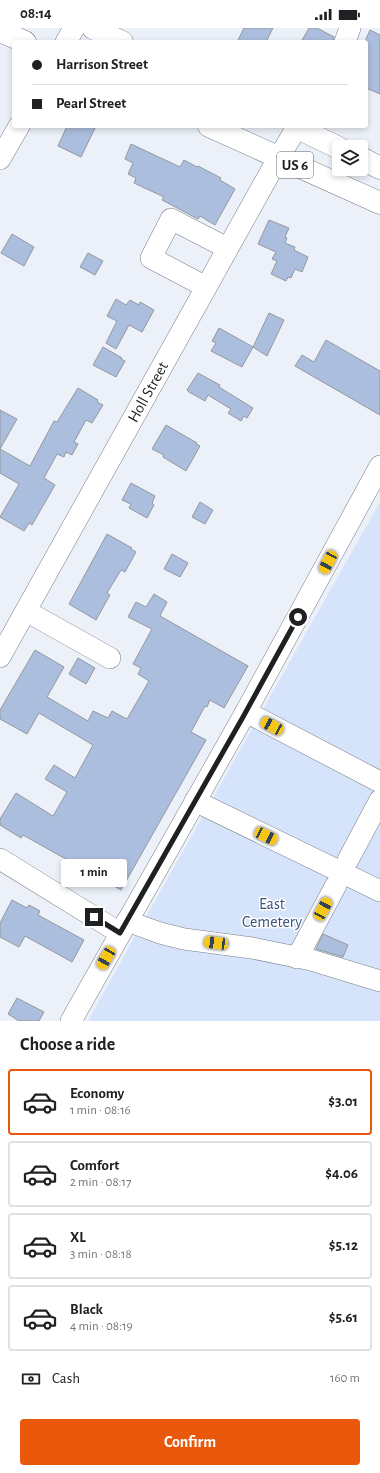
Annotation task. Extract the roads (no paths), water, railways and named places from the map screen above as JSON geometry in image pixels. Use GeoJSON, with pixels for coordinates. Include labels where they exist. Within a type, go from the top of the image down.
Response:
{"type":"FeatureCollection","features":[{"type":"Feature","properties":{"kind":"main road"},"geometry":{"type":"LineString","coordinates":[[93,28],[118,40]]}},
{"type":"Feature","properties":{"kind":"main road"},"geometry":{"type":"LineString","coordinates":[[0,31],[20,40]]}},
{"type":"Feature","properties":{"kind":"main road","name":"US 6"},"geometry":{"type":"LineString","coordinates":[[213,128],[380,202]]}},
{"type":"Feature","properties":{"kind":"main road","name":"US 6"},"geometry":{"type":"LineString","coordinates":[[303,128],[332,144]]}},
{"type":"Feature","properties":{"kind":"main road"},"geometry":{"type":"LineString","coordinates":[[368,162],[380,168]]}},
{"type":"Feature","properties":{"kind":"street"},"geometry":{"type":"LineString","coordinates":[[67,40],[74,28]]}},
{"type":"Feature","properties":{"kind":"street"},"geometry":{"type":"LineString","coordinates":[[347,40],[350,28]]}},
{"type":"Feature","properties":{"kind":"street"},"geometry":{"type":"LineString","coordinates":[[0,159],[18,128]]}},
{"type":"Feature","properties":{"kind":"street","name":"Holl Street"},"geometry":{"type":"LineString","coordinates":[[0,657],[278,157],[303,128]]}},
{"type":"Feature","properties":{"kind":"street"},"geometry":{"type":"LineString","coordinates":[[206,287],[151,258],[171,219],[228,248]]}},
{"type":"Feature","properties":{"kind":"street"},"geometry":{"type":"LineString","coordinates":[[70,1021],[246,712],[380,466]]}},
{"type":"Feature","properties":{"kind":"street"},"geometry":{"type":"LineString","coordinates":[[26,611],[110,658]]}},
{"type":"Feature","properties":{"kind":"street"},"geometry":{"type":"LineString","coordinates":[[246,712],[380,782]]}},
{"type":"Feature","properties":{"kind":"street"},"geometry":{"type":"LineString","coordinates":[[348,860],[380,800]]}},
{"type":"Feature","properties":{"kind":"street"},"geometry":{"type":"LineString","coordinates":[[195,801],[380,891]]}},
{"type":"Feature","properties":{"kind":"street"},"geometry":{"type":"LineString","coordinates":[[0,859],[124,927],[184,939],[239,946],[311,960],[380,982]]}},
{"type":"Feature","properties":{"kind":"street"},"geometry":{"type":"LineString","coordinates":[[297,958],[336,885]]}},
{"type":"Feature","properties":{"kind":"park label","name":"East Cemetery"},"geometry":{"type":"Point","coordinates":[272,913]}}]}
